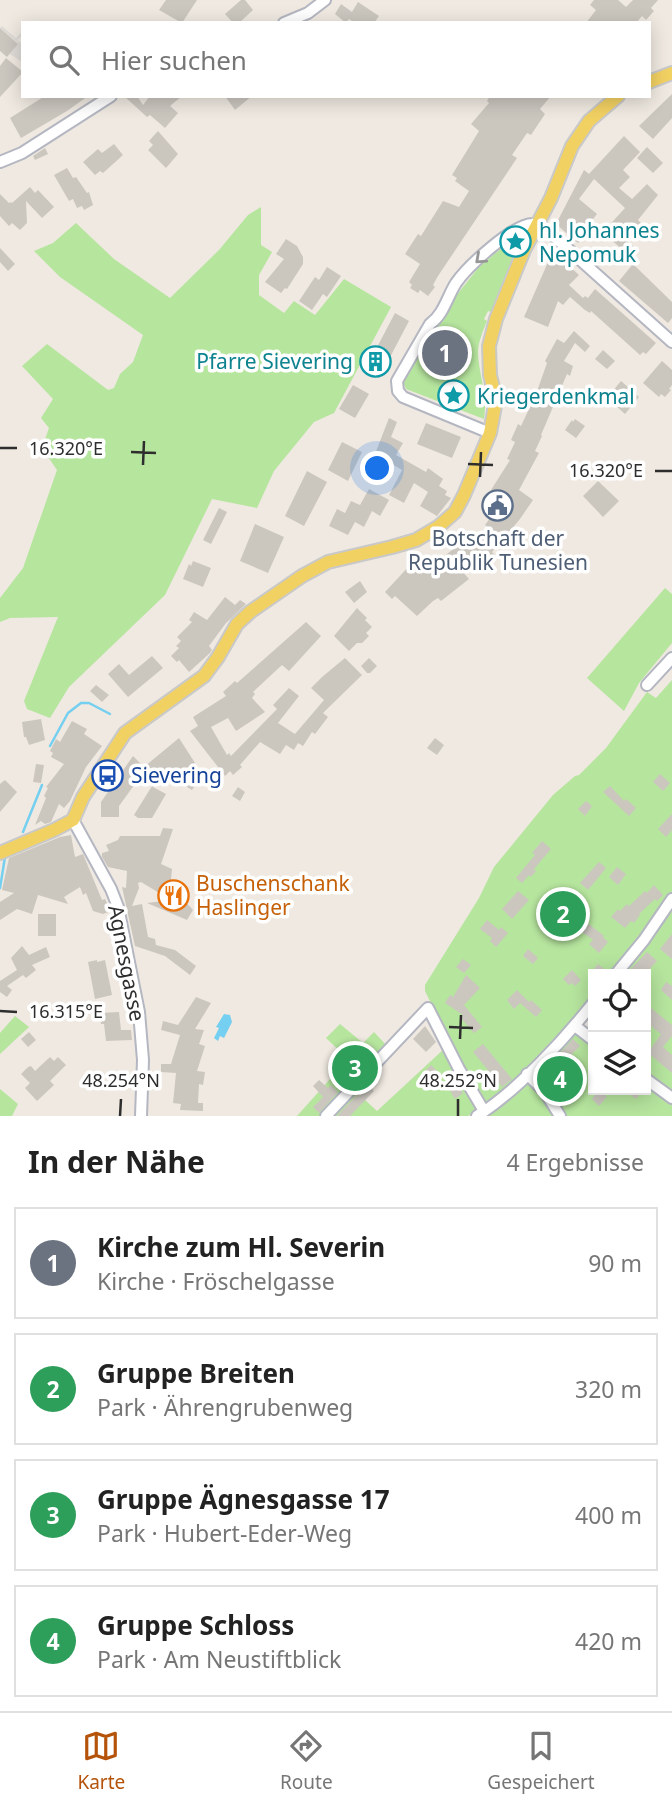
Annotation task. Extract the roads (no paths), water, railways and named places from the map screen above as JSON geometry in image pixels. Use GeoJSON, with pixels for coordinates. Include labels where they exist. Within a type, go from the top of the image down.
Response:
{"type":"FeatureCollection","features":[{"type":"Feature","properties":{"kind":"main road"},"geometry":{"type":"LineString","coordinates":[[651,81],[672,73]]}},
{"type":"Feature","properties":{"kind":"main road"},"geometry":{"type":"LineString","coordinates":[[0,853],[54,831],[73,820],[83,797],[125,733],[204,676],[237,624],[250,612],[302,576],[328,562],[415,540],[438,527],[455,512],[490,433],[496,400],[490,375],[489,346],[496,319],[536,223],[551,198],[580,131],[615,98]]}},
{"type":"Feature","properties":{"kind":"street"},"geometry":{"type":"LineString","coordinates":[[289,21],[308,13],[325,0]]}},
{"type":"Feature","properties":{"kind":"street"},"geometry":{"type":"LineString","coordinates":[[0,162],[22,153],[108,98]]}},
{"type":"Feature","properties":{"kind":"street"},"geometry":{"type":"LineString","coordinates":[[490,433],[403,397],[398,391],[397,381],[430,324],[438,318],[457,282],[478,260],[515,229],[525,224],[536,223],[548,231],[672,342]]}},
{"type":"Feature","properties":{"kind":"street"},"geometry":{"type":"LineString","coordinates":[[647,685],[672,658]]}},
{"type":"Feature","properties":{"kind":"street","name":"Agnesgasse"},"geometry":{"type":"LineString","coordinates":[[73,820],[118,907],[139,1012],[144,1060],[141,1116]]}},
{"type":"Feature","properties":{"kind":"street"},"geometry":{"type":"LineString","coordinates":[[620,969],[672,899]]}},
{"type":"Feature","properties":{"kind":"street"},"geometry":{"type":"LineString","coordinates":[[326,1116],[428,1008],[480,1114],[527,1074],[588,1009]]}},
{"type":"Feature","properties":{"kind":"street"},"geometry":{"type":"LineString","coordinates":[[575,1026],[588,1036]]}},
{"type":"Feature","properties":{"kind":"street"},"geometry":{"type":"LineString","coordinates":[[527,1074],[545,1092],[560,1116]]}},
{"type":"Feature","properties":{"kind":"street"},"geometry":{"type":"LineString","coordinates":[[651,1083],[672,1098]]}},
{"type":"Feature","properties":{"kind":"water"},"geometry":{"type":"Polygon","coordinates":[[[224,1014],[230,1015],[232,1022],[224,1038],[220,1036],[218,1041],[214,1038],[219,1028],[216,1027],[224,1014]]]}},
{"type":"Feature","properties":{"kind":"waterway"},"geometry":{"type":"LineString","coordinates":[[50,746],[68,713],[81,703],[89,703],[110,714]]}},
{"type":"Feature","properties":{"kind":"waterway"},"geometry":{"type":"LineString","coordinates":[[23,832],[42,785]]}},
{"type":"Feature","properties":{"kind":"waterway"},"geometry":{"type":"LineString","coordinates":[[0,888],[5,857]]}},
{"type":"Feature","properties":{"kind":"place","name":"hl. Johannes Nepomuk"},"geometry":{"type":"Point","coordinates":[516,242]}},
{"type":"Feature","properties":{"kind":"place","name":"Kirche zum Hl. Severin"},"geometry":{"type":"Point","coordinates":[445,353]}},
{"type":"Feature","properties":{"kind":"place","name":"Pfarre Sievering"},"geometry":{"type":"Point","coordinates":[376,361]}},
{"type":"Feature","properties":{"kind":"place","name":"Kriegerdenkmal"},"geometry":{"type":"Point","coordinates":[454,396]}},
{"type":"Feature","properties":{"kind":"place","name":"Botschaft der Republik Tunesien"},"geometry":{"type":"Point","coordinates":[498,506]}},
{"type":"Feature","properties":{"kind":"place","name":"Sievering"},"geometry":{"type":"Point","coordinates":[108,775]}},
{"type":"Feature","properties":{"kind":"place","name":"Buschenschank Haslinger"},"geometry":{"type":"Point","coordinates":[173,895]}},
{"type":"Feature","properties":{"kind":"place","name":"Gruppe Breiten"},"geometry":{"type":"Point","coordinates":[563,914]}},
{"type":"Feature","properties":{"kind":"place","name":"Gruppe Ägnesgasse 17"},"geometry":{"type":"Point","coordinates":[355,1068]}},
{"type":"Feature","properties":{"kind":"place","name":"Gruppe Schloss"},"geometry":{"type":"Point","coordinates":[560,1079]}}]}
